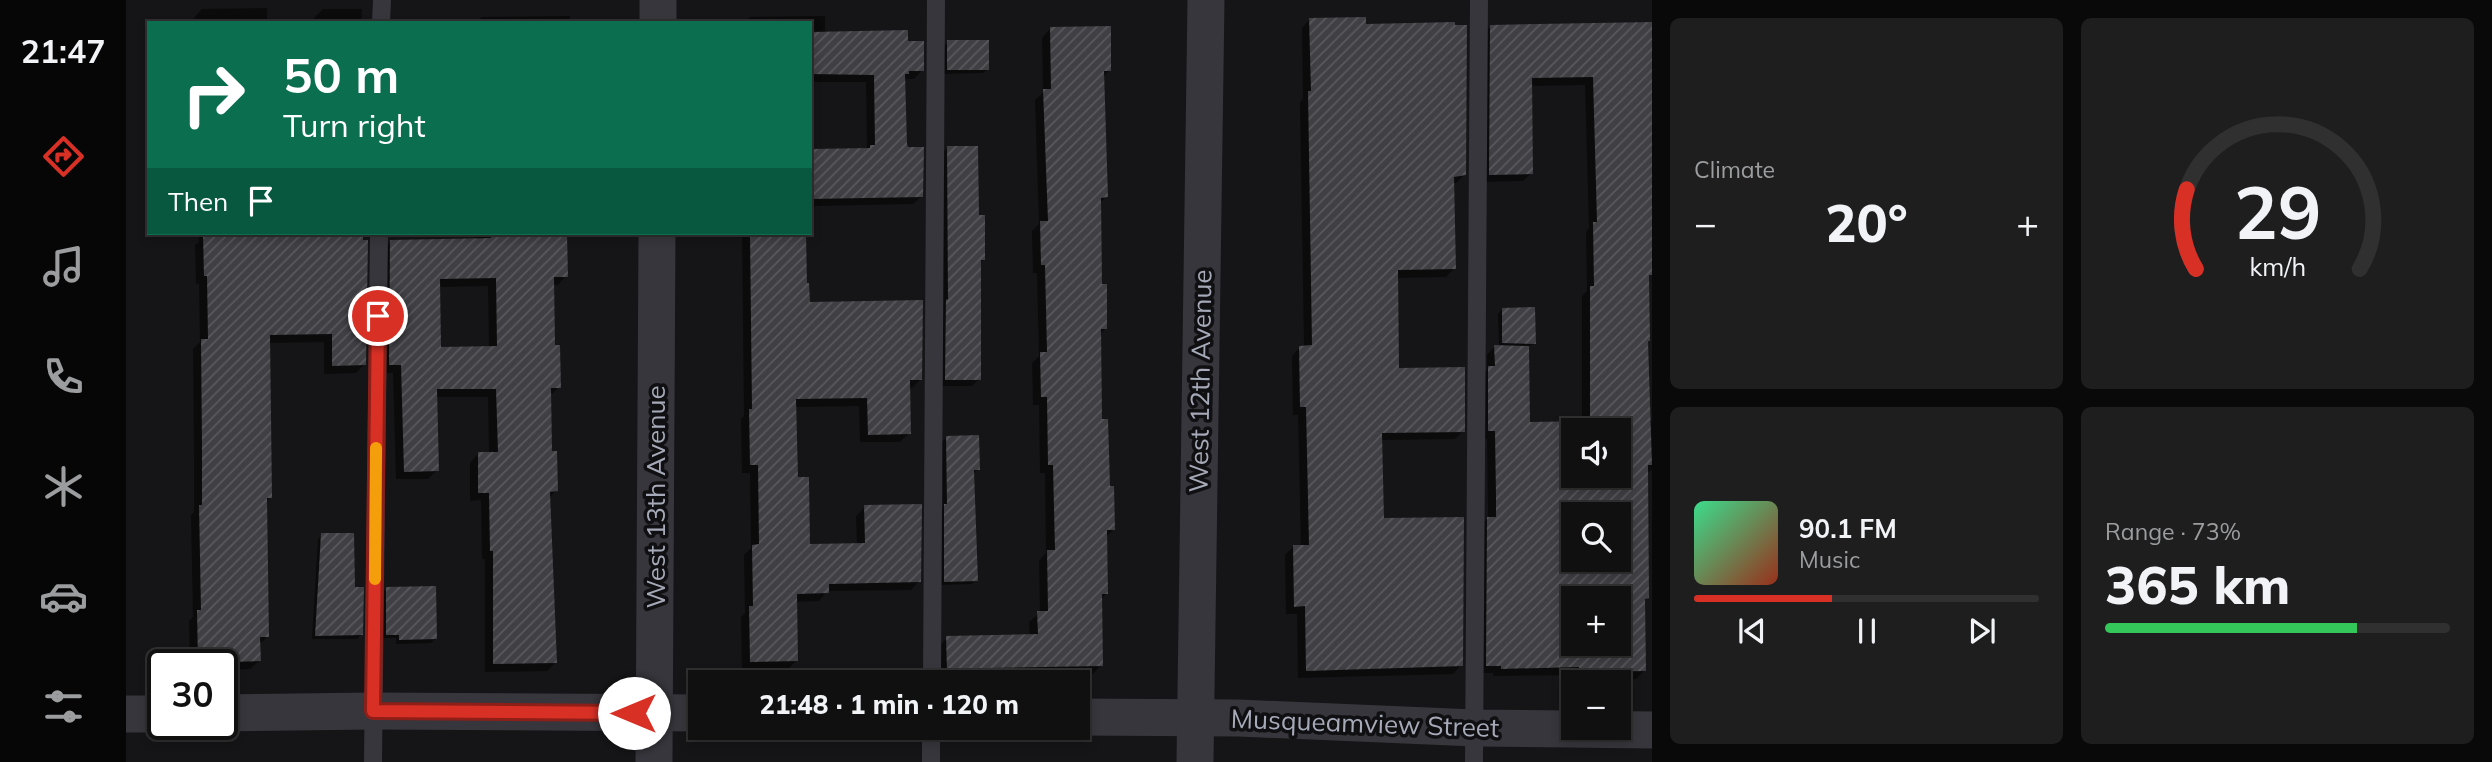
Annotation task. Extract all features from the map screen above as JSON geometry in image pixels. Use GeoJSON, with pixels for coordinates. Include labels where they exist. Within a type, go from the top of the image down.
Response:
{"type":"FeatureCollection","features":[{"type":"Feature","properties":{"kind":"street"},"geometry":{"type":"LineString","coordinates":[[658,0],[658,21]]}},
{"type":"Feature","properties":{"kind":"street","name":"West 12th Avenue"},"geometry":{"type":"LineString","coordinates":[[1195,762],[1206,0]]}},
{"type":"Feature","properties":{"kind":"street","name":"West 13th Avenue"},"geometry":{"type":"LineString","coordinates":[[654,762],[657,235]]}},
{"type":"Feature","properties":{"kind":"street"},"geometry":{"type":"LineString","coordinates":[[238,713],[688,713]]}},
{"type":"Feature","properties":{"kind":"street"},"geometry":{"type":"LineString","coordinates":[[126,714],[147,714]]}},
{"type":"Feature","properties":{"kind":"street","name":"Musqueamview Street"},"geometry":{"type":"LineString","coordinates":[[1090,717],[1196,718],[1474,745],[1652,730]]}},
{"type":"Feature","properties":{"kind":"lane"},"geometry":{"type":"LineString","coordinates":[[382,0],[382,21]]}},
{"type":"Feature","properties":{"kind":"lane"},"geometry":{"type":"LineString","coordinates":[[932,670],[936,0]]}},
{"type":"Feature","properties":{"kind":"lane"},"geometry":{"type":"LineString","coordinates":[[1474,745],[1479,0]]}},
{"type":"Feature","properties":{"kind":"lane"},"geometry":{"type":"LineString","coordinates":[[373,762],[379,235]]}},
{"type":"Feature","properties":{"kind":"lane"},"geometry":{"type":"LineString","coordinates":[[931,740],[931,762]]}},
{"type":"Feature","properties":{"kind":"building"},"geometry":{"type":"Polygon","coordinates":[[[1366,17],[1366,24],[1455,22],[1455,25],[1467,25],[1466,175],[1454,177],[1456,269],[1398,270],[1399,368],[1465,367],[1465,432],[1382,433],[1384,518],[1464,517],[1463,666],[1306,671],[1305,606],[1294,607],[1293,545],[1309,545],[1306,407],[1300,407],[1299,346],[1312,345],[1309,18],[1366,17]]]}},
{"type":"Feature","properties":{"kind":"building"},"geometry":{"type":"Polygon","coordinates":[[[1652,22],[1652,275],[1649,275],[1648,341],[1652,465],[1648,465],[1649,598],[1645,599],[1646,671],[1579,670],[1579,667],[1501,669],[1501,666],[1486,666],[1487,517],[1496,517],[1495,431],[1488,431],[1488,366],[1495,366],[1494,345],[1529,346],[1530,422],[1561,421],[1561,488],[1631,488],[1631,418],[1590,418],[1590,286],[1594,286],[1593,222],[1597,222],[1593,77],[1532,78],[1533,174],[1489,175],[1490,25],[1652,22]]]}},
{"type":"Feature","properties":{"kind":"building"},"geometry":{"type":"Polygon","coordinates":[[[1111,26],[1111,71],[1104,71],[1108,197],[1101,198],[1102,284],[1107,284],[1107,329],[1101,329],[1102,419],[1108,419],[1110,486],[1114,486],[1115,530],[1107,530],[1108,594],[1102,594],[1103,666],[947,670],[946,636],[1038,634],[1037,611],[1048,611],[1047,550],[1055,550],[1053,465],[1048,465],[1047,397],[1041,397],[1040,352],[1047,352],[1045,265],[1041,265],[1040,221],[1048,221],[1043,89],[1051,89],[1050,27],[1111,26]]]}},
{"type":"Feature","properties":{"kind":"building"},"geometry":{"type":"Polygon","coordinates":[[[908,30],[908,41],[924,41],[924,71],[909,71],[909,74],[905,74],[907,144],[908,147],[924,147],[923,197],[812,199],[812,149],[870,148],[870,145],[875,145],[874,75],[812,74],[812,32],[908,30]]]}},
{"type":"Feature","properties":{"kind":"building"},"geometry":{"type":"Polygon","coordinates":[[[947,40],[989,40],[989,70],[947,70],[947,40]]]}},
{"type":"Feature","properties":{"kind":"building"},"geometry":{"type":"Polygon","coordinates":[[[947,146],[978,146],[979,215],[985,215],[985,260],[981,260],[981,380],[945,380],[948,299],[947,146]]]}},
{"type":"Feature","properties":{"kind":"building"},"geometry":{"type":"Polygon","coordinates":[[[203,235],[363,235],[363,240],[368,240],[366,365],[332,366],[332,334],[270,335],[272,498],[267,498],[269,637],[260,637],[261,661],[238,662],[238,649],[198,649],[197,610],[201,610],[201,339],[208,339],[207,276],[204,276],[203,235]]]}},
{"type":"Feature","properties":{"kind":"building"},"geometry":{"type":"Polygon","coordinates":[[[491,235],[567,235],[568,277],[554,277],[555,345],[560,345],[561,388],[551,388],[552,451],[557,451],[558,491],[550,492],[557,663],[493,664],[493,551],[490,551],[489,493],[478,493],[478,452],[498,452],[496,389],[437,389],[439,471],[404,472],[401,365],[389,365],[390,240],[491,238],[491,235]],[[496,278],[440,279],[441,347],[497,346],[496,278]]]}},
{"type":"Feature","properties":{"kind":"building"},"geometry":{"type":"Polygon","coordinates":[[[750,235],[806,235],[810,302],[923,300],[922,380],[910,380],[911,434],[868,435],[867,398],[796,399],[798,477],[809,477],[810,544],[865,543],[864,505],[922,504],[921,582],[829,584],[829,593],[797,594],[798,661],[750,662],[752,545],[759,544],[758,465],[750,465],[749,409],[752,409],[750,235]]]}},
{"type":"Feature","properties":{"kind":"building"},"geometry":{"type":"Polygon","coordinates":[[[1535,307],[1536,344],[1502,343],[1502,308],[1535,307]]]}},
{"type":"Feature","properties":{"kind":"building"},"geometry":{"type":"Polygon","coordinates":[[[979,435],[980,470],[974,470],[978,581],[944,582],[946,436],[979,435]]]}},
{"type":"Feature","properties":{"kind":"building"},"geometry":{"type":"Polygon","coordinates":[[[321,533],[354,533],[355,587],[364,587],[363,635],[315,636],[321,533]]]}},
{"type":"Feature","properties":{"kind":"building"},"geometry":{"type":"Polygon","coordinates":[[[436,586],[437,639],[399,640],[399,635],[386,635],[386,587],[436,586]]]}},
{"type":"Feature","properties":{"kind":"slow traffic"},"geometry":{"type":"LineString","coordinates":[[375,579],[376,448]]}},
{"type":"Feature","properties":{"kind":"route"},"geometry":{"type":"LineString","coordinates":[[378,316],[373,711],[634,713]]}}]}
